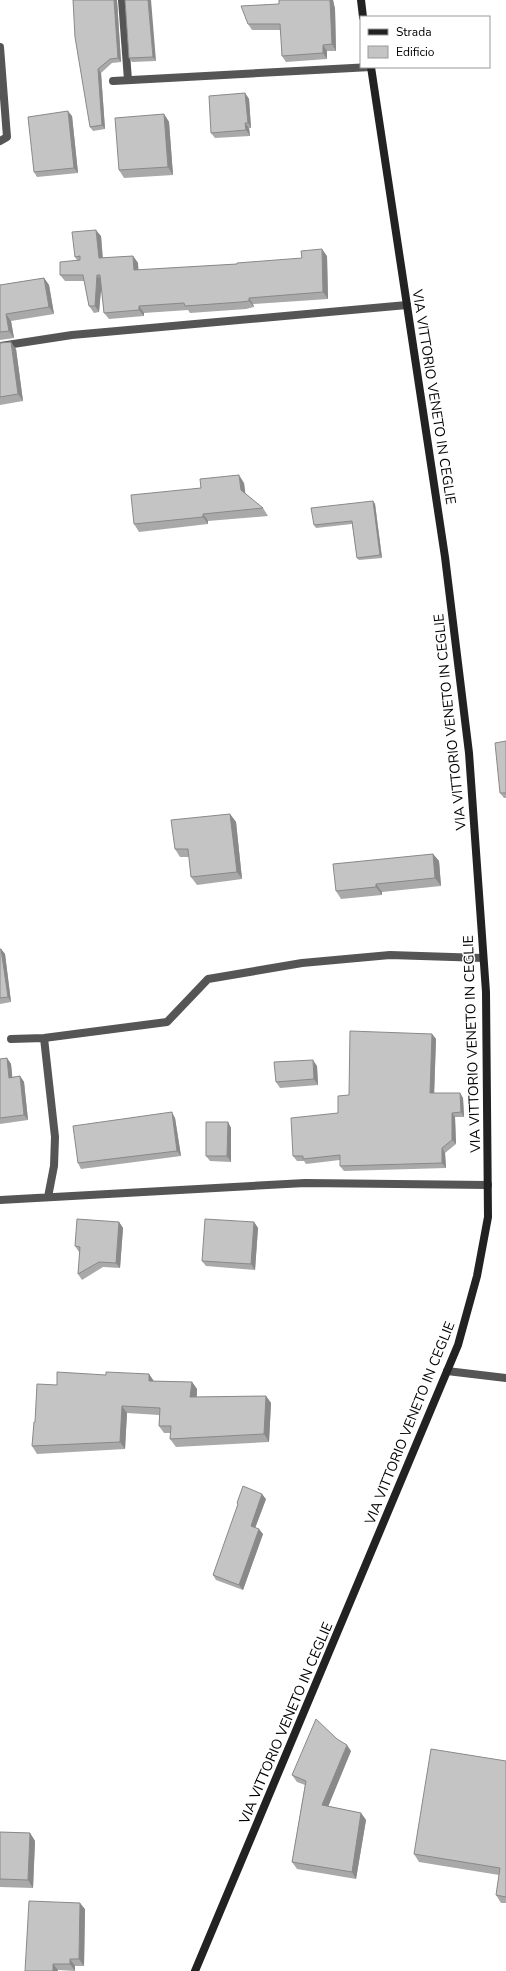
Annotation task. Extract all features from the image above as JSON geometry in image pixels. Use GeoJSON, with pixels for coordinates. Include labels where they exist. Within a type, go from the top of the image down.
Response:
{"type":"FeatureCollection","features":[{"type":"Feature","properties":{"kind":"main road"},"geometry":{"type":"LineString","coordinates":[[361,0],[363,16]]}},
{"type":"Feature","properties":{"kind":"main road","name":"VIA VITTORIO VENETO IN CEGLIE"},"geometry":{"type":"LineString","coordinates":[[195,1971],[458,1346],[477,1276],[488,1217],[486,999],[469,753],[445,558],[371,68]]}},
{"type":"Feature","properties":{"kind":"street"},"geometry":{"type":"LineString","coordinates":[[122,0],[128,80]]}},
{"type":"Feature","properties":{"kind":"street"},"geometry":{"type":"LineString","coordinates":[[0,47],[7,137],[0,141]]}},
{"type":"Feature","properties":{"kind":"street"},"geometry":{"type":"LineString","coordinates":[[113,81],[360,68]]}},
{"type":"Feature","properties":{"kind":"street"},"geometry":{"type":"LineString","coordinates":[[0,346],[72,335],[407,305]]}},
{"type":"Feature","properties":{"kind":"street"},"geometry":{"type":"LineString","coordinates":[[11,1039],[44,1038],[167,1022],[208,978],[302,963],[390,954],[483,958]]}},
{"type":"Feature","properties":{"kind":"street"},"geometry":{"type":"LineString","coordinates":[[44,1038],[55,1137],[54,1166],[48,1198]]}},
{"type":"Feature","properties":{"kind":"street"},"geometry":{"type":"LineString","coordinates":[[0,1200],[305,1183],[488,1185]]}},
{"type":"Feature","properties":{"kind":"street"},"geometry":{"type":"LineString","coordinates":[[447,1371],[506,1378]]}},
{"type":"Feature","properties":{"kind":"building"},"geometry":{"type":"Polygon","coordinates":[[[73,0],[114,0],[118,58],[110,59],[98,69],[102,125],[90,127],[75,37],[73,0]]]}},
{"type":"Feature","properties":{"kind":"building"},"geometry":{"type":"Polygon","coordinates":[[[125,0],[148,0],[153,57],[129,58],[125,0]]]}},
{"type":"Feature","properties":{"kind":"building"},"geometry":{"type":"Polygon","coordinates":[[[279,0],[330,0],[332,44],[323,45],[323,53],[282,56],[280,24],[248,24],[241,6],[279,4],[279,0]]]}},
{"type":"Feature","properties":{"kind":"building"},"geometry":{"type":"Polygon","coordinates":[[[245,93],[248,123],[245,123],[246,130],[211,133],[209,96],[245,93]]]}},
{"type":"Feature","properties":{"kind":"building"},"geometry":{"type":"Polygon","coordinates":[[[68,111],[74,168],[34,172],[28,117],[68,111]]]}},
{"type":"Feature","properties":{"kind":"building"},"geometry":{"type":"Polygon","coordinates":[[[164,114],[168,167],[119,170],[115,118],[164,114]]]}},
{"type":"Feature","properties":{"kind":"building"},"geometry":{"type":"Polygon","coordinates":[[[96,230],[99,258],[133,256],[134,270],[237,264],[302,258],[301,251],[322,249],[323,292],[249,298],[249,301],[241,302],[185,306],[184,303],[139,306],[139,310],[104,313],[100,275],[97,275],[95,306],[89,306],[83,275],[60,275],[60,262],[80,260],[80,256],[75,257],[72,232],[96,230]]]}},
{"type":"Feature","properties":{"kind":"building"},"geometry":{"type":"Polygon","coordinates":[[[44,278],[49,307],[6,314],[9,331],[0,332],[0,285],[44,278]]]}},
{"type":"Feature","properties":{"kind":"building"},"geometry":{"type":"Polygon","coordinates":[[[11,342],[18,394],[0,397],[0,343],[11,342]]]}},
{"type":"Feature","properties":{"kind":"building"},"geometry":{"type":"Polygon","coordinates":[[[239,475],[241,490],[263,508],[203,514],[203,517],[134,524],[131,495],[201,488],[200,479],[239,475]]]}},
{"type":"Feature","properties":{"kind":"building"},"geometry":{"type":"Polygon","coordinates":[[[373,501],[380,555],[357,558],[352,521],[314,525],[311,508],[373,501]]]}},
{"type":"Feature","properties":{"kind":"building"},"geometry":{"type":"Polygon","coordinates":[[[506,741],[506,793],[500,793],[495,743],[506,741]]]}},
{"type":"Feature","properties":{"kind":"building"},"geometry":{"type":"Polygon","coordinates":[[[230,814],[237,872],[191,877],[188,849],[175,849],[171,820],[230,814]]]}},
{"type":"Feature","properties":{"kind":"building"},"geometry":{"type":"Polygon","coordinates":[[[433,854],[435,878],[376,884],[376,887],[336,891],[333,864],[433,854]]]}},
{"type":"Feature","properties":{"kind":"building"},"geometry":{"type":"Polygon","coordinates":[[[0,949],[8,997],[0,998],[0,949]]]}},
{"type":"Feature","properties":{"kind":"building"},"geometry":{"type":"Polygon","coordinates":[[[350,1031],[432,1034],[430,1093],[460,1093],[461,1112],[452,1113],[452,1140],[442,1148],[442,1163],[340,1166],[340,1155],[303,1159],[303,1156],[293,1156],[291,1118],[338,1113],[338,1096],[349,1095],[350,1031]]]}},
{"type":"Feature","properties":{"kind":"building"},"geometry":{"type":"Polygon","coordinates":[[[7,1058],[9,1078],[20,1076],[24,1115],[0,1118],[0,1059],[7,1058]]]}},
{"type":"Feature","properties":{"kind":"building"},"geometry":{"type":"Polygon","coordinates":[[[313,1060],[314,1079],[276,1082],[274,1062],[313,1060]]]}},
{"type":"Feature","properties":{"kind":"building"},"geometry":{"type":"Polygon","coordinates":[[[172,1112],[177,1151],[78,1163],[73,1126],[172,1112]]]}},
{"type":"Feature","properties":{"kind":"building"},"geometry":{"type":"Polygon","coordinates":[[[206,1122],[228,1122],[227,1156],[206,1156],[206,1122]]]}},
{"type":"Feature","properties":{"kind":"building"},"geometry":{"type":"Polygon","coordinates":[[[77,1219],[119,1222],[116,1263],[99,1262],[78,1274],[80,1247],[75,1246],[77,1219]]]}},
{"type":"Feature","properties":{"kind":"building"},"geometry":{"type":"Polygon","coordinates":[[[205,1219],[254,1222],[251,1264],[202,1261],[205,1219]]]}},
{"type":"Feature","properties":{"kind":"building"},"geometry":{"type":"Polygon","coordinates":[[[57,1372],[106,1375],[106,1372],[149,1374],[149,1381],[192,1382],[190,1397],[266,1396],[264,1434],[170,1439],[171,1426],[159,1426],[160,1408],[122,1406],[120,1442],[32,1446],[37,1384],[57,1385],[57,1372]]]}},
{"type":"Feature","properties":{"kind":"building"},"geometry":{"type":"Polygon","coordinates":[[[243,1486],[262,1494],[251,1526],[259,1529],[239,1585],[213,1575],[243,1486]]]}},
{"type":"Feature","properties":{"kind":"building"},"geometry":{"type":"Polygon","coordinates":[[[316,1719],[337,1739],[347,1745],[322,1805],[361,1813],[352,1872],[292,1862],[306,1781],[292,1775],[316,1719]]]}},
{"type":"Feature","properties":{"kind":"building"},"geometry":{"type":"Polygon","coordinates":[[[431,1749],[506,1761],[506,1897],[496,1895],[500,1868],[414,1854],[431,1749]]]}},
{"type":"Feature","properties":{"kind":"building"},"geometry":{"type":"Polygon","coordinates":[[[0,1832],[30,1833],[28,1880],[0,1879],[0,1832]]]}},
{"type":"Feature","properties":{"kind":"building"},"geometry":{"type":"Polygon","coordinates":[[[29,1901],[80,1903],[79,1959],[70,1959],[70,1964],[53,1964],[53,1971],[25,1971],[29,1901]]]}}]}
